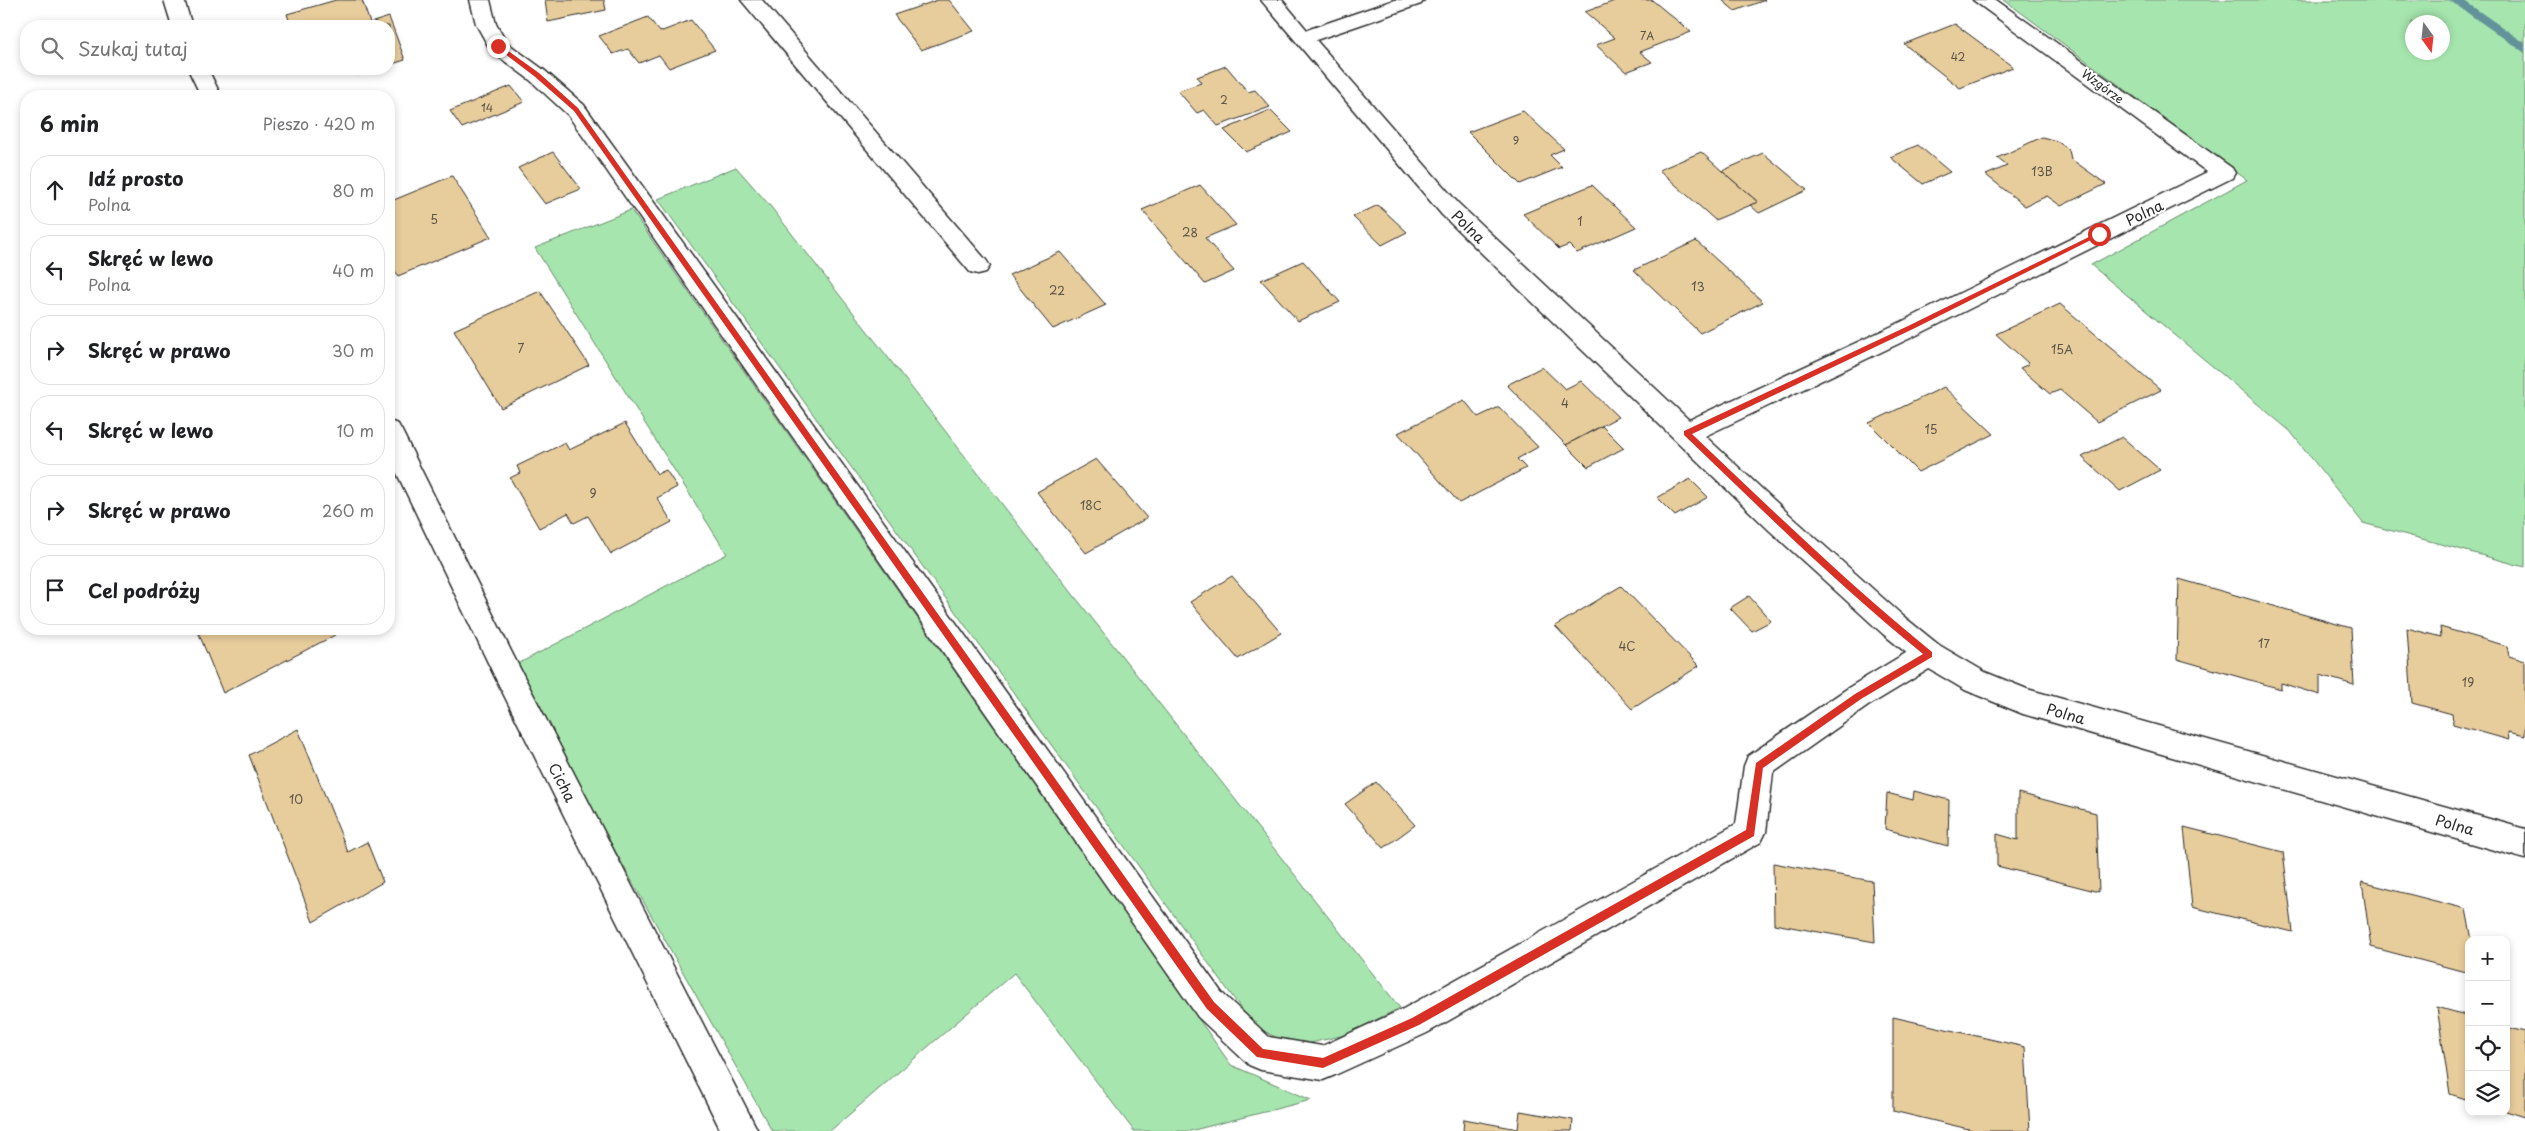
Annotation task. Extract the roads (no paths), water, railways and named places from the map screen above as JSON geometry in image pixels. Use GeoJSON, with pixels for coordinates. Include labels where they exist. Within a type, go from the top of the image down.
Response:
{"type":"FeatureCollection","features":[{"type":"Feature","properties":{"kind":"street"},"geometry":{"type":"LineString","coordinates":[[174,0],[180,20]]}},
{"type":"Feature","properties":{"kind":"street"},"geometry":{"type":"LineString","coordinates":[[480,0],[486,24],[498,46],[536,75],[576,110],[1210,1005],[1261,1053],[1323,1063],[1415,1022],[1750,832],[1759,766],[1858,697],[1929,654]]}},
{"type":"Feature","properties":{"kind":"street"},"geometry":{"type":"LineString","coordinates":[[751,0],[978,266]]}},
{"type":"Feature","properties":{"kind":"street","name":"Polna"},"geometry":{"type":"LineString","coordinates":[[1271,0],[1417,173],[1450,209],[1801,542],[1893,625],[1929,654],[1975,682],[2023,701],[2525,844]]}},
{"type":"Feature","properties":{"kind":"street"},"geometry":{"type":"LineString","coordinates":[[1303,38],[1414,0]]}},
{"type":"Feature","properties":{"kind":"street","name":"Wzgórze"},"geometry":{"type":"LineString","coordinates":[[1983,0],[2224,173]]}},
{"type":"Feature","properties":{"kind":"street"},"geometry":{"type":"LineString","coordinates":[[201,75],[208,90]]}},
{"type":"Feature","properties":{"kind":"street","name":"Polna"},"geometry":{"type":"LineString","coordinates":[[1686,433],[1910,328],[2224,173]]}},
{"type":"Feature","properties":{"kind":"street","name":"Cicha"},"geometry":{"type":"LineString","coordinates":[[395,443],[507,672],[740,1131]]}},
{"type":"Feature","properties":{"kind":"waterway"},"geometry":{"type":"LineString","coordinates":[[2455,0],[2525,49]]}}]}
